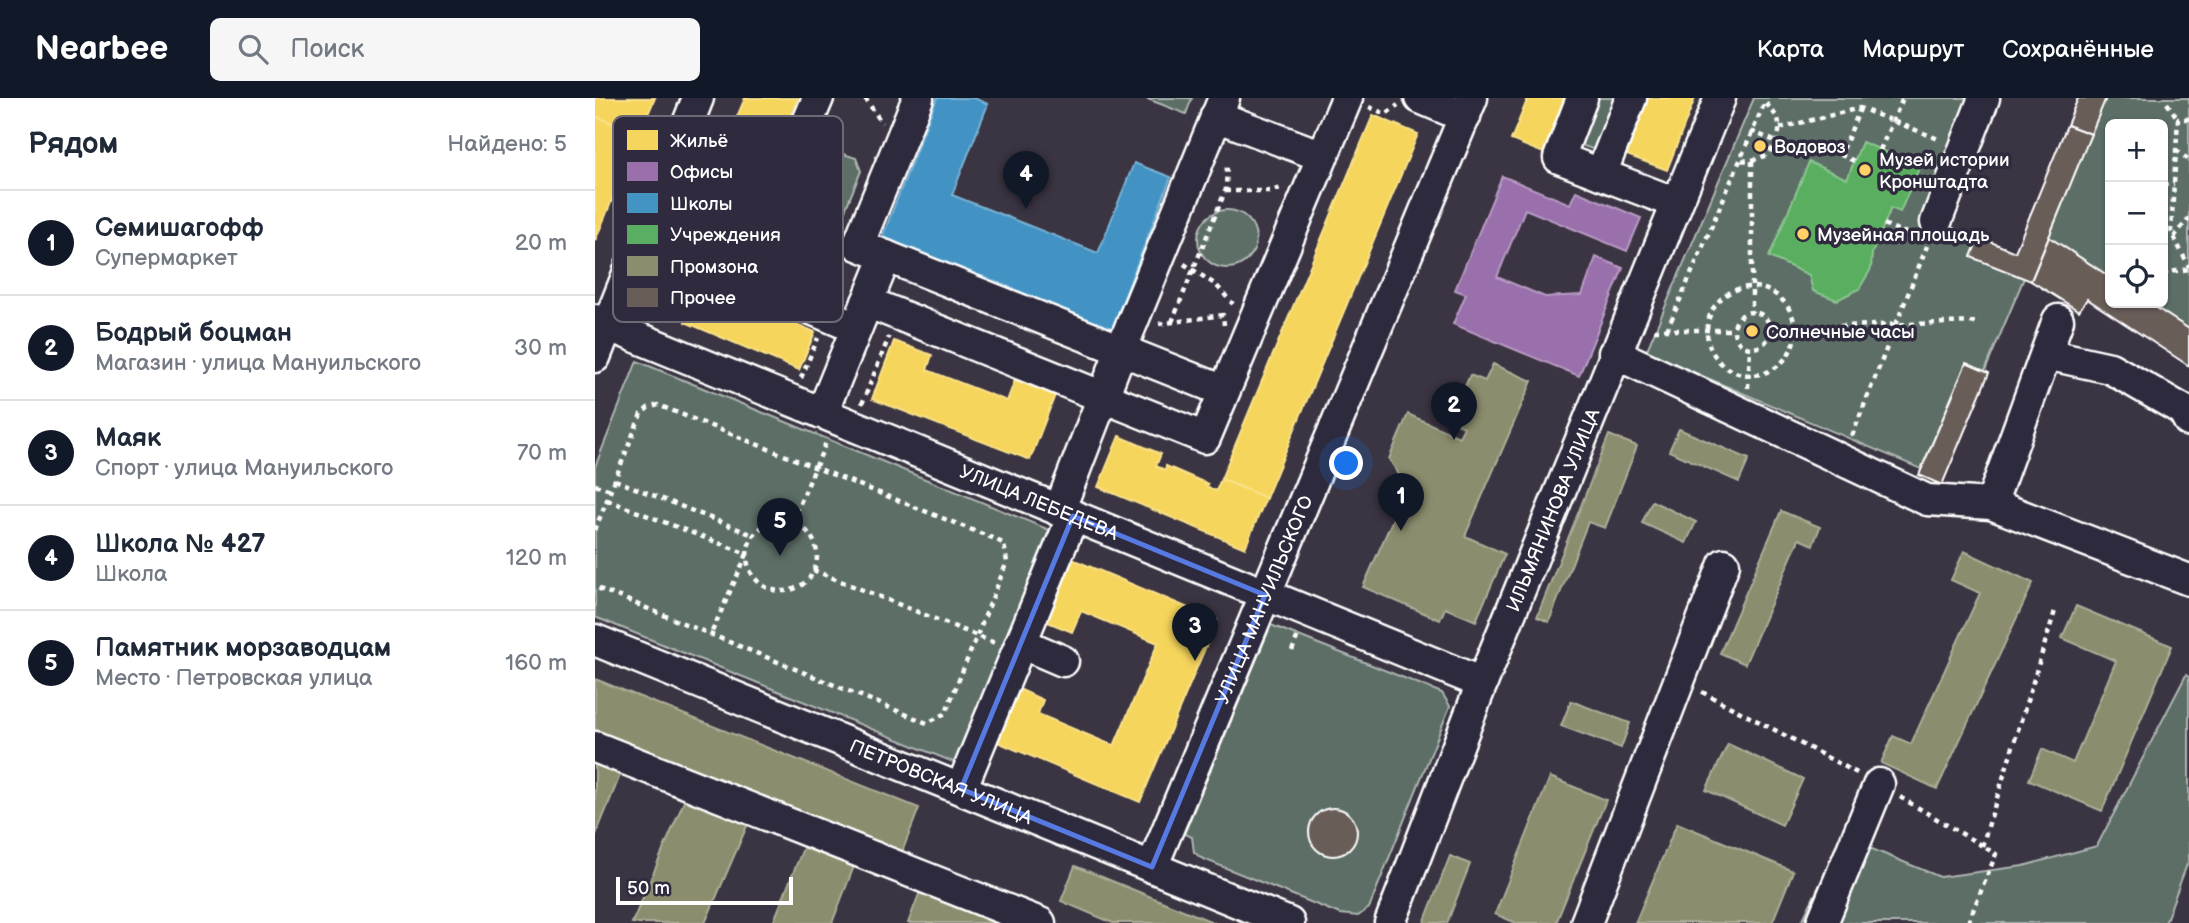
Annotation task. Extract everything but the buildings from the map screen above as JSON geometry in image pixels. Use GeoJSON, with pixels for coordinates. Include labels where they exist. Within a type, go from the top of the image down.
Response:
{"type":"FeatureCollection","features":[{"type":"Feature","properties":{"kind":"street"},"geometry":{"type":"LineString","coordinates":[[690,116],[698,98]]}},
{"type":"Feature","properties":{"kind":"street"},"geometry":{"type":"LineString","coordinates":[[810,116],[818,98]]}},
{"type":"Feature","properties":{"kind":"street"},"geometry":{"type":"LineString","coordinates":[[918,98],[858,245],[1126,340],[1224,391]]}},
{"type":"Feature","properties":{"kind":"street"},"geometry":{"type":"LineString","coordinates":[[1419,98],[1469,107]]}},
{"type":"Feature","properties":{"kind":"street"},"geometry":{"type":"LineString","coordinates":[[1582,98],[1559,158],[1676,203]]}},
{"type":"Feature","properties":{"kind":"street"},"geometry":{"type":"LineString","coordinates":[[1601,174],[1631,98]]}},
{"type":"Feature","properties":{"kind":"street","name":"ИЛЬМЯНИНОВА УЛИЦА"},"geometry":{"type":"LineString","coordinates":[[1390,923],[1482,683],[1614,353],[1720,98]]}},
{"type":"Feature","properties":{"kind":"street"},"geometry":{"type":"LineString","coordinates":[[1934,228],[1984,98]]}},
{"type":"Feature","properties":{"kind":"street"},"geometry":{"type":"LineString","coordinates":[[961,789],[1013,645],[1066,513],[1103,398],[1220,107],[1318,166]]}},
{"type":"Feature","properties":{"kind":"street"},"geometry":{"type":"LineString","coordinates":[[843,316],[898,315],[1205,438],[1318,166],[1355,107]]}},
{"type":"Feature","properties":{"kind":"street","name":"УЛИЦА МАНУИЛЬСКОГО"},"geometry":{"type":"LineString","coordinates":[[1151,867],[1469,107]]}},
{"type":"Feature","properties":{"kind":"street"},"geometry":{"type":"LineString","coordinates":[[826,423],[862,315],[886,256]]}},
{"type":"Feature","properties":{"kind":"street"},"geometry":{"type":"LineString","coordinates":[[595,357],[601,323],[613,295]]}},
{"type":"Feature","properties":{"kind":"street"},"geometry":{"type":"LineString","coordinates":[[1991,504],[2058,320]]}},
{"type":"Feature","properties":{"kind":"street","name":"УЛИЦА ЛЕБЕДЕВА"},"geometry":{"type":"LineString","coordinates":[[601,323],[826,423],[1066,513],[1482,683]]}},
{"type":"Feature","properties":{"kind":"street"},"geometry":{"type":"LineString","coordinates":[[1614,353],[1927,500],[1991,504],[2188,577]]}},
{"type":"Feature","properties":{"kind":"street"},"geometry":{"type":"LineString","coordinates":[[2046,354],[2110,368],[2183,410],[2189,421]]}},
{"type":"Feature","properties":{"kind":"street"},"geometry":{"type":"LineString","coordinates":[[1586,923],[1724,564]]}},
{"type":"Feature","properties":{"kind":"street","name":"ПЕТРОВСКАЯ УЛИЦА"},"geometry":{"type":"LineString","coordinates":[[595,640],[1289,923]]}},
{"type":"Feature","properties":{"kind":"street"},"geometry":{"type":"LineString","coordinates":[[1013,645],[1063,661]]}},
{"type":"Feature","properties":{"kind":"street"},"geometry":{"type":"LineString","coordinates":[[595,747],[1041,923]]}},
{"type":"Feature","properties":{"kind":"street"},"geometry":{"type":"LineString","coordinates":[[1822,923],[1878,784]]}},
{"type":"Feature","properties":{"kind":"path"},"geometry":{"type":"LineString","coordinates":[[1355,107],[1369,107],[1386,114],[1407,98]]}},
{"type":"Feature","properties":{"kind":"path"},"geometry":{"type":"LineString","coordinates":[[1880,150],[1903,98]]}},
{"type":"Feature","properties":{"kind":"path"},"geometry":{"type":"LineString","coordinates":[[1667,330],[1738,160],[1765,100],[1780,128],[1777,142],[1767,155],[1752,161],[1738,160]]}},
{"type":"Feature","properties":{"kind":"path"},"geometry":{"type":"LineString","coordinates":[[2167,103],[2178,119],[2171,231],[2189,268],[2168,272]]}},
{"type":"Feature","properties":{"kind":"path"},"geometry":{"type":"LineString","coordinates":[[1172,323],[1225,191],[1227,163],[1220,107]]}},
{"type":"Feature","properties":{"kind":"path"},"geometry":{"type":"LineString","coordinates":[[1854,161],[1841,155],[1860,108]]}},
{"type":"Feature","properties":{"kind":"path"},"geometry":{"type":"LineString","coordinates":[[1780,128],[1860,108],[1964,149]]}},
{"type":"Feature","properties":{"kind":"path"},"geometry":{"type":"LineString","coordinates":[[2178,119],[2189,120]]}},
{"type":"Feature","properties":{"kind":"path"},"geometry":{"type":"LineString","coordinates":[[1751,131],[1777,142]]}},
{"type":"Feature","properties":{"kind":"path"},"geometry":{"type":"LineString","coordinates":[[2176,150],[2189,160]]}},
{"type":"Feature","properties":{"kind":"path"},"geometry":{"type":"LineString","coordinates":[[1752,161],[1752,312]]}},
{"type":"Feature","properties":{"kind":"path"},"geometry":{"type":"LineString","coordinates":[[1225,191],[1272,191],[1318,166]]}},
{"type":"Feature","properties":{"kind":"path"},"geometry":{"type":"LineString","coordinates":[[2168,185],[2174,184]]}},
{"type":"Feature","properties":{"kind":"path"},"geometry":{"type":"LineString","coordinates":[[2174,237],[2189,218]]}},
{"type":"Feature","properties":{"kind":"path"},"geometry":{"type":"LineString","coordinates":[[1843,459],[1934,228],[1902,232],[1884,223]]}},
{"type":"Feature","properties":{"kind":"path"},"geometry":{"type":"LineString","coordinates":[[1161,252],[1216,285],[1237,308],[1256,315]]}},
{"type":"Feature","properties":{"kind":"path"},"geometry":{"type":"LineString","coordinates":[[1752,286],[1779,296],[1789,306],[1795,328],[1792,348],[1785,359],[1762,374],[1748,375],[1723,365],[1708,342],[1708,330],[1709,316],[1725,295],[1752,286]]}},
{"type":"Feature","properties":{"kind":"path"},"geometry":{"type":"LineString","coordinates":[[1752,312],[1765,317],[1770,328],[1763,344],[1750,348],[1737,341],[1734,330],[1738,318],[1752,312]]}},
{"type":"Feature","properties":{"kind":"path"},"geometry":{"type":"LineString","coordinates":[[860,408],[898,315]]}},
{"type":"Feature","properties":{"kind":"path"},"geometry":{"type":"LineString","coordinates":[[1126,340],[1172,323],[1223,315],[1222,323],[1242,347]]}},
{"type":"Feature","properties":{"kind":"path"},"geometry":{"type":"LineString","coordinates":[[799,382],[825,322]]}},
{"type":"Feature","properties":{"kind":"path"},"geometry":{"type":"LineString","coordinates":[[1770,328],[1980,323]]}},
{"type":"Feature","properties":{"kind":"path"},"geometry":{"type":"LineString","coordinates":[[1646,330],[1734,330]]}},
{"type":"Feature","properties":{"kind":"path"},"geometry":{"type":"LineString","coordinates":[[1748,375],[1750,348]]}},
{"type":"Feature","properties":{"kind":"path"},"geometry":{"type":"LineString","coordinates":[[595,530],[641,414],[658,405],[1004,544],[1007,562],[945,714],[927,723],[595,587]]}},
{"type":"Feature","properties":{"kind":"path"},"geometry":{"type":"LineString","coordinates":[[792,522],[815,466],[826,423]]}},
{"type":"Feature","properties":{"kind":"path"},"geometry":{"type":"LineString","coordinates":[[615,480],[753,535]]}},
{"type":"Feature","properties":{"kind":"path"},"geometry":{"type":"LineString","coordinates":[[595,485],[611,491]]}},
{"type":"Feature","properties":{"kind":"path"},"geometry":{"type":"LineString","coordinates":[[607,500],[747,554]]}},
{"type":"Feature","properties":{"kind":"path"},"geometry":{"type":"LineString","coordinates":[[710,636],[753,535],[772,522],[792,522],[806,530],[817,552],[813,570],[804,583],[794,589],[772,590],[753,577],[747,554]]}},
{"type":"Feature","properties":{"kind":"path"},"geometry":{"type":"LineString","coordinates":[[813,570],[978,636],[1013,645]]}},
{"type":"Feature","properties":{"kind":"path"},"geometry":{"type":"LineString","coordinates":[[1982,846],[2055,611]]}},
{"type":"Feature","properties":{"kind":"path"},"geometry":{"type":"LineString","coordinates":[[1292,651],[1301,628]]}},
{"type":"Feature","properties":{"kind":"highlighted area"},"geometry":{"type":"Polygon","coordinates":[[[1073,516],[1265,595],[1152,867],[961,789],[1073,516]]]}},
{"type":"Feature","properties":{"kind":"green space"},"geometry":{"type":"Polygon","coordinates":[[[1145,98],[1192,98],[1186,114],[1145,98]]]}},
{"type":"Feature","properties":{"kind":"green space"},"geometry":{"type":"Polygon","coordinates":[[[1588,98],[1617,98],[1598,151],[1572,142],[1588,98]]]}},
{"type":"Feature","properties":{"kind":"green space","name":"Музейная площадь"},"geometry":{"type":"Polygon","coordinates":[[[1754,98],[1979,98],[1931,220],[1979,237],[1971,257],[2024,278],[1985,371],[1966,364],[1921,469],[1646,352],[1754,98]]]}},
{"type":"Feature","properties":{"kind":"green space"},"geometry":{"type":"Polygon","coordinates":[[[2105,98],[2189,98],[2189,329],[2157,308],[2168,308],[2168,119],[2105,119],[2105,274],[2049,237],[2105,98]]]}},
{"type":"Feature","properties":{"kind":"green space"},"geometry":{"type":"Polygon","coordinates":[[[843,154],[856,158],[861,171],[843,215],[843,154]]]}},
{"type":"Feature","properties":{"kind":"green space"},"geometry":{"type":"Polygon","coordinates":[[[1221,210],[1233,210],[1248,218],[1256,233],[1256,245],[1248,260],[1233,268],[1221,268],[1206,260],[1198,245],[1198,233],[1206,218],[1221,210]]]}},
{"type":"Feature","properties":{"kind":"green space"},"geometry":{"type":"Polygon","coordinates":[[[637,361],[1052,531],[958,764],[595,617],[595,467],[637,361]]]}},
{"type":"Feature","properties":{"kind":"green space"},"geometry":{"type":"Polygon","coordinates":[[[1271,625],[1442,693],[1450,706],[1369,908],[1358,916],[1340,914],[1201,858],[1194,852],[1192,837],[1184,834],[1271,625]]]}},
{"type":"Feature","properties":{"kind":"green space"},"geometry":{"type":"Polygon","coordinates":[[[2186,675],[2189,677],[2189,859],[2165,923],[1801,923],[1843,837],[1940,877],[2023,866],[2097,846],[2186,675]]]}},
{"type":"Feature","properties":{"kind":"place","name":"Водовоз"},"geometry":{"type":"Point","coordinates":[1760,146]}},
{"type":"Feature","properties":{"kind":"place","name":"Музей истории Кронштадта"},"geometry":{"type":"Point","coordinates":[1865,170]}},
{"type":"Feature","properties":{"kind":"place","name":"Школа № 427"},"geometry":{"type":"Point","coordinates":[1026,209]}},
{"type":"Feature","properties":{"kind":"place","name":"Музейная площадь"},"geometry":{"type":"Point","coordinates":[1803,234]}},
{"type":"Feature","properties":{"kind":"place","name":"Солнечные часы"},"geometry":{"type":"Point","coordinates":[1752,331]}},
{"type":"Feature","properties":{"kind":"place","name":"Бодрый боцман"},"geometry":{"type":"Point","coordinates":[1454,440]}},
{"type":"Feature","properties":{"kind":"place","name":"Семишагофф"},"geometry":{"type":"Point","coordinates":[1401,531]}},
{"type":"Feature","properties":{"kind":"place","name":"Памятник морзаводцам"},"geometry":{"type":"Point","coordinates":[780,556]}},
{"type":"Feature","properties":{"kind":"place","name":"Маяк"},"geometry":{"type":"Point","coordinates":[1195,661]}}]}
